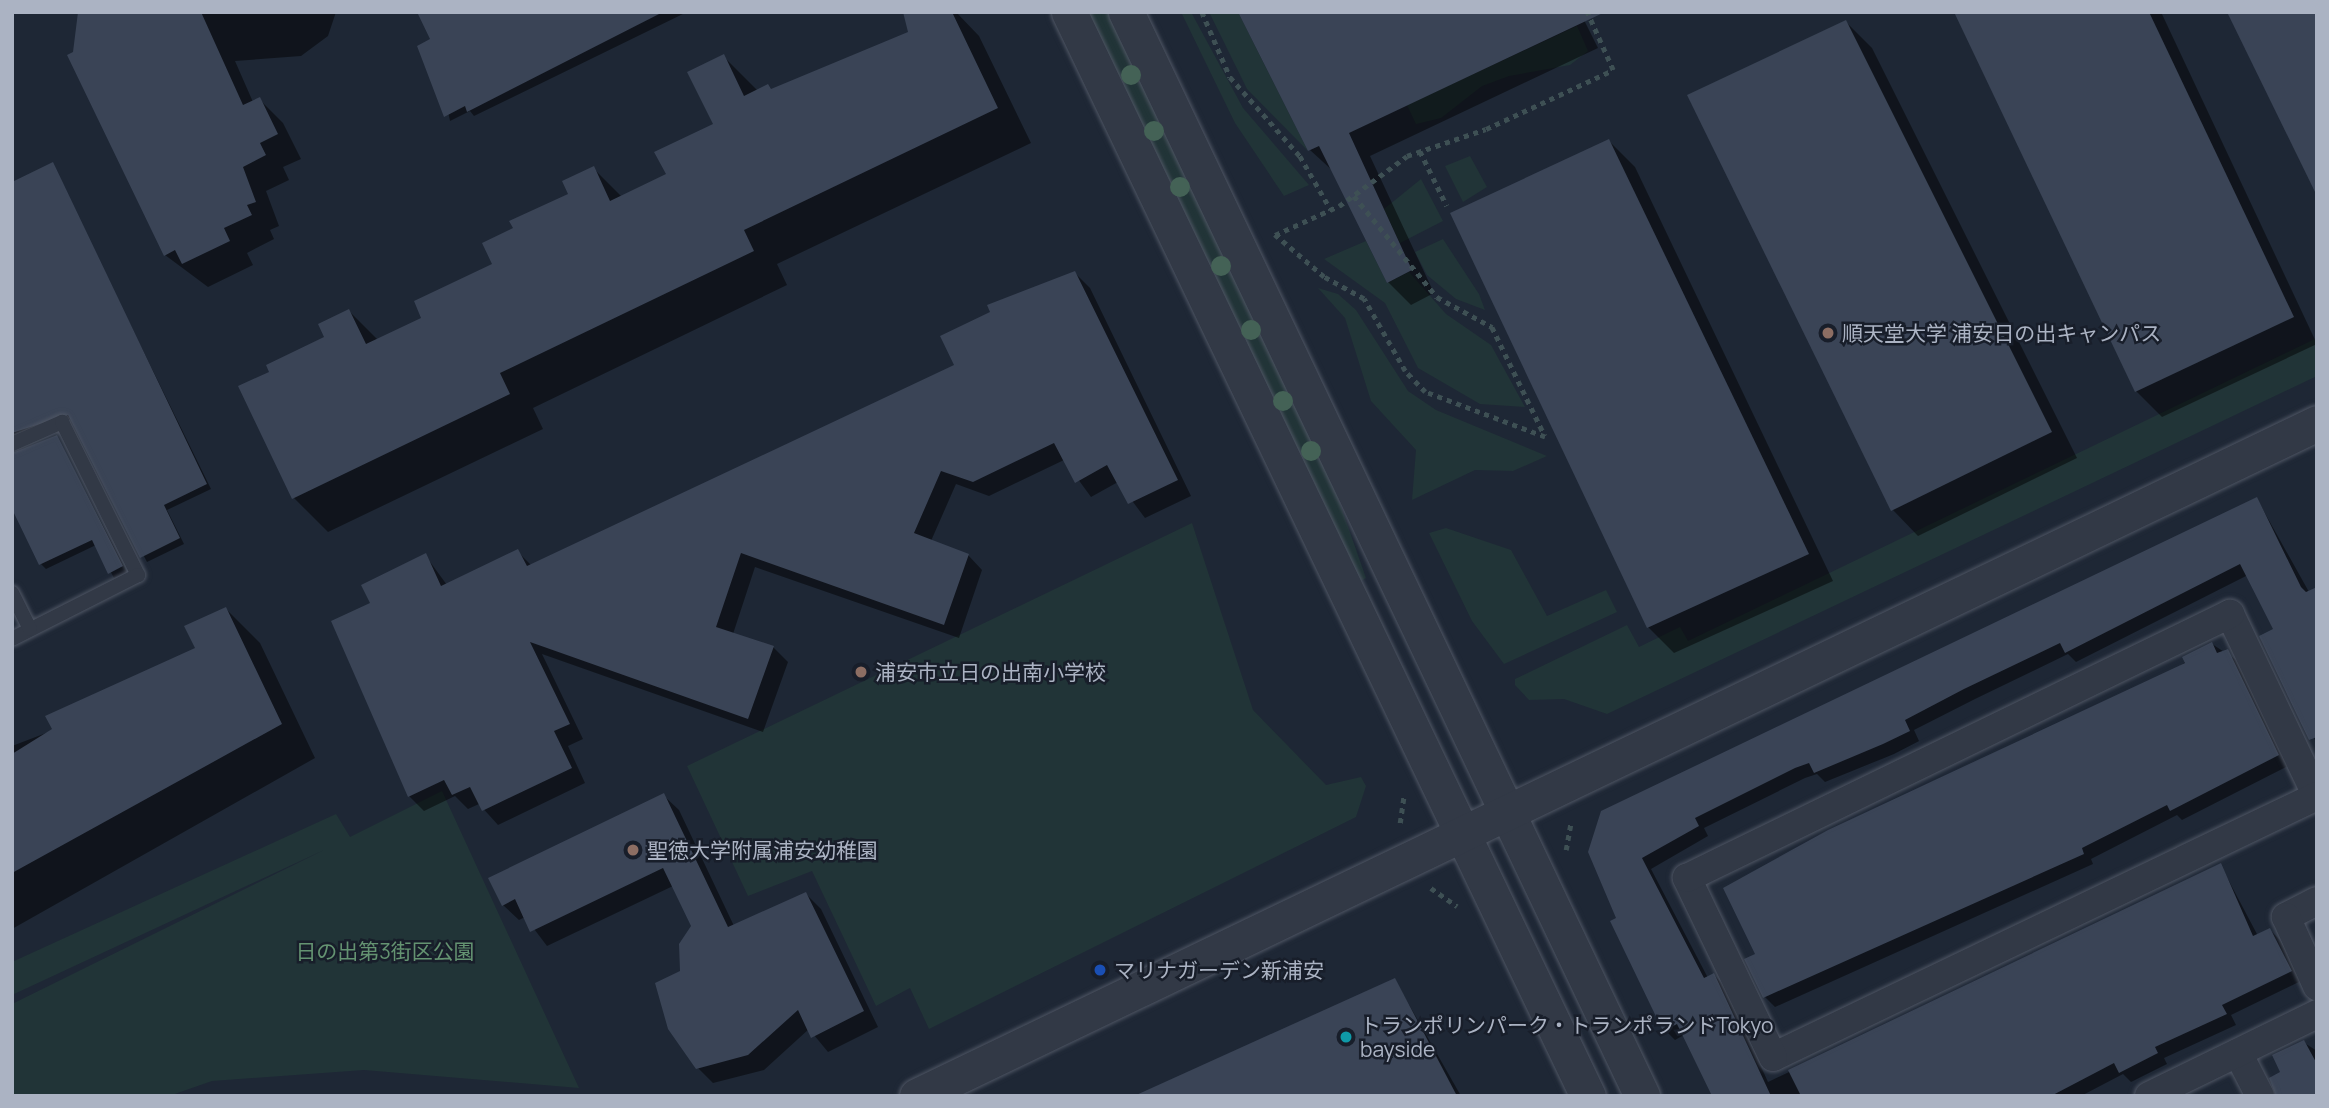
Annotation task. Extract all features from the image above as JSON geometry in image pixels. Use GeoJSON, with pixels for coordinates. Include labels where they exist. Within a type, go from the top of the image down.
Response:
{"type":"FeatureCollection","features":[{"type":"Feature","properties":{"kind":"street"},"geometry":{"type":"LineString","coordinates":[[1069,12],[1588,1096]]}},
{"type":"Feature","properties":{"kind":"street"},"geometry":{"type":"LineString","coordinates":[[1126,12],[1510,808],[1642,1096]]}},
{"type":"Feature","properties":{"kind":"street"},"geometry":{"type":"LineString","coordinates":[[917,1096],[1510,808],[2317,423]]}},
{"type":"Feature","properties":{"kind":"street"},"geometry":{"type":"LineString","coordinates":[[2230,614],[2317,796],[1773,1057],[1687,878],[2230,614]]}},
{"type":"Feature","properties":{"kind":"street"},"geometry":{"type":"LineString","coordinates":[[2317,901],[2286,917],[2317,986]]}},
{"type":"Feature","properties":{"kind":"street"},"geometry":{"type":"LineString","coordinates":[[2149,1096],[2317,1014]]}},
{"type":"Feature","properties":{"kind":"street"},"geometry":{"type":"LineString","coordinates":[[2238,1053],[2260,1096]]}},
{"type":"Feature","properties":{"kind":"lane"},"geometry":{"type":"LineString","coordinates":[[12,444],[62,422],[138,575],[12,639]]}},
{"type":"Feature","properties":{"kind":"lane"},"geometry":{"type":"LineString","coordinates":[[12,593],[30,629]]}},
{"type":"Feature","properties":{"kind":"path"},"geometry":{"type":"LineString","coordinates":[[1202,12],[1230,77],[1300,156],[1331,210]]}},
{"type":"Feature","properties":{"kind":"path"},"geometry":{"type":"LineString","coordinates":[[1354,196],[1437,297],[1492,327],[1545,437],[1425,393],[1405,371],[1364,299],[1324,277],[1275,235],[1331,210],[1420,151],[1518,116],[1613,69],[1587,12]]}},
{"type":"Feature","properties":{"kind":"path"},"geometry":{"type":"LineString","coordinates":[[1420,151],[1447,206]]}},
{"type":"Feature","properties":{"kind":"green space"},"geometry":{"type":"Polygon","coordinates":[[[1086,12],[1110,12],[1324,458],[1366,578],[1361,581],[1086,12]]]}},
{"type":"Feature","properties":{"kind":"green space"},"geometry":{"type":"Polygon","coordinates":[[[1181,12],[1191,12],[1243,108],[1309,185],[1284,196],[1235,123],[1181,12]]]}},
{"type":"Feature","properties":{"kind":"green space"},"geometry":{"type":"Polygon","coordinates":[[[1209,12],[1238,12],[1308,151],[1247,89],[1209,12]]]}},
{"type":"Feature","properties":{"kind":"green space"},"geometry":{"type":"Polygon","coordinates":[[[1577,26],[1588,51],[1570,65],[1509,76],[1482,86],[1441,118],[1416,124],[1407,105],[1577,26]]]}},
{"type":"Feature","properties":{"kind":"green space"},"geometry":{"type":"Polygon","coordinates":[[[1470,156],[1487,187],[1463,202],[1445,166],[1470,156]]]}},
{"type":"Feature","properties":{"kind":"green space"},"geometry":{"type":"Polygon","coordinates":[[[1421,179],[1443,221],[1400,243],[1384,209],[1421,179]]]}},
{"type":"Feature","properties":{"kind":"green space"},"geometry":{"type":"Polygon","coordinates":[[[1443,239],[1479,294],[1485,310],[1456,299],[1427,275],[1415,252],[1443,239]]]}},
{"type":"Feature","properties":{"kind":"green space"},"geometry":{"type":"Polygon","coordinates":[[[1366,241],[1387,283],[1409,272],[1446,314],[1491,345],[1525,407],[1480,404],[1418,368],[1385,303],[1324,259],[1366,241]]]}},
{"type":"Feature","properties":{"kind":"green space"},"geometry":{"type":"Polygon","coordinates":[[[1318,288],[1338,294],[1356,310],[1408,391],[1436,410],[1547,456],[1513,471],[1475,470],[1412,500],[1416,450],[1371,401],[1345,318],[1318,288]]]}},
{"type":"Feature","properties":{"kind":"green space"},"geometry":{"type":"Polygon","coordinates":[[[2317,338],[2317,376],[1607,714],[1564,699],[1529,700],[1515,685],[1515,679],[1627,625],[1639,647],[1680,627],[1688,641],[2317,338]]]}},
{"type":"Feature","properties":{"kind":"green space"},"geometry":{"type":"Polygon","coordinates":[[[1192,523],[1253,710],[1326,785],[1361,777],[1366,786],[1356,817],[929,1029],[910,988],[876,1006],[812,871],[748,896],[687,766],[1192,523]]]}},
{"type":"Feature","properties":{"kind":"green space"},"geometry":{"type":"Polygon","coordinates":[[[1446,528],[1511,550],[1547,616],[1606,590],[1617,612],[1504,664],[1472,621],[1429,533],[1446,528]]]}},
{"type":"Feature","properties":{"kind":"green space","name":"日の出第3街区公園"},"geometry":{"type":"Polygon","coordinates":[[[442,791],[579,1088],[364,1070],[212,1081],[169,1096],[12,1096],[12,1004],[324,850],[12,995],[12,962],[336,814],[350,837],[442,791]]]}},
{"type":"Feature","properties":{"kind":"building"},"geometry":{"type":"Polygon","coordinates":[[[78,12],[201,12],[243,105],[260,97],[278,134],[260,143],[266,155],[243,167],[256,202],[247,205],[252,215],[224,228],[230,241],[182,264],[175,250],[164,256],[67,55],[73,52],[78,12]]]}},
{"type":"Feature","properties":{"kind":"building"},"geometry":{"type":"Polygon","coordinates":[[[417,12],[663,12],[467,112],[465,106],[444,117],[417,46],[430,39],[417,12]]]}},
{"type":"Feature","properties":{"kind":"building"},"geometry":{"type":"Polygon","coordinates":[[[903,12],[952,12],[998,108],[744,230],[754,251],[500,373],[510,394],[292,499],[238,386],[269,372],[266,365],[324,337],[318,324],[349,309],[366,344],[421,318],[414,301],[492,264],[482,243],[513,228],[509,221],[568,194],[562,181],[594,166],[610,201],[666,174],[654,152],[713,124],[687,72],[724,54],[744,96],[768,84],[771,89],[908,32],[903,12]]]}},
{"type":"Feature","properties":{"kind":"building"},"geometry":{"type":"Polygon","coordinates":[[[1238,12],[1605,12],[1349,133],[1412,270],[1387,283],[1319,146],[1308,151],[1238,12]]]}},
{"type":"Feature","properties":{"kind":"building"},"geometry":{"type":"Polygon","coordinates":[[[1954,12],[2149,12],[2294,317],[2135,392],[1954,12]]]}},
{"type":"Feature","properties":{"kind":"building"},"geometry":{"type":"Polygon","coordinates":[[[2227,12],[2317,12],[2317,196],[2227,12]]]}},
{"type":"Feature","properties":{"kind":"building"},"geometry":{"type":"Polygon","coordinates":[[[1846,20],[2052,432],[1891,511],[1687,95],[1846,20]]]}},
{"type":"Feature","properties":{"kind":"building"},"geometry":{"type":"Polygon","coordinates":[[[1609,139],[1809,554],[1647,628],[1450,213],[1609,139]]]}},
{"type":"Feature","properties":{"kind":"building"},"geometry":{"type":"Polygon","coordinates":[[[53,162],[207,484],[164,505],[180,538],[140,558],[68,415],[12,433],[12,182],[53,162]]]}},
{"type":"Feature","properties":{"kind":"building"},"geometry":{"type":"Polygon","coordinates":[[[1075,271],[1178,480],[1128,504],[1107,465],[1075,483],[1054,443],[973,482],[941,471],[914,533],[969,554],[944,625],[741,553],[716,627],[774,646],[748,719],[530,642],[570,724],[554,731],[572,768],[482,811],[470,787],[452,795],[444,780],[408,797],[331,621],[370,603],[361,585],[426,553],[441,586],[518,549],[527,566],[954,365],[940,336],[990,312],[987,305],[1075,271]]]}},
{"type":"Feature","properties":{"kind":"building"},"geometry":{"type":"Polygon","coordinates":[[[57,435],[123,566],[108,574],[92,540],[39,565],[12,509],[12,453],[57,435]]]}},
{"type":"Feature","properties":{"kind":"building"},"geometry":{"type":"Polygon","coordinates":[[[2257,497],[2301,587],[2306,592],[2317,587],[2317,737],[2309,740],[2259,636],[2273,629],[2240,564],[2065,653],[2060,643],[1964,689],[1905,720],[1910,731],[1883,744],[1814,773],[1809,763],[1795,768],[1695,818],[1699,826],[1642,858],[1704,978],[1714,973],[1771,1096],[1712,1096],[1677,1024],[1663,1031],[1610,921],[1616,918],[1588,852],[1601,811],[2257,497]]]}},
{"type":"Feature","properties":{"kind":"building"},"geometry":{"type":"Polygon","coordinates":[[[226,607],[282,724],[12,873],[12,754],[52,729],[45,716],[195,648],[184,626],[226,607]]]}},
{"type":"Feature","properties":{"kind":"building"},"geometry":{"type":"Polygon","coordinates":[[[2212,642],[2217,653],[2228,649],[2279,755],[2170,811],[2167,805],[2082,848],[2084,854],[1763,998],[1744,959],[1755,954],[1723,888],[1828,830],[2185,663],[2182,657],[2212,642]]]}},
{"type":"Feature","properties":{"kind":"building"},"geometry":{"type":"Polygon","coordinates":[[[664,793],[728,927],[806,892],[864,1011],[811,1038],[798,1010],[748,1055],[696,1069],[668,1029],[655,983],[680,971],[679,944],[691,926],[663,868],[530,932],[515,899],[502,906],[488,878],[664,793]]]}},
{"type":"Feature","properties":{"kind":"building"},"geometry":{"type":"Polygon","coordinates":[[[2221,863],[2253,936],[2270,928],[2292,971],[2222,1005],[2227,1014],[2155,1047],[2158,1053],[2119,1073],[2114,1063],[2051,1096],[1801,1096],[1788,1070],[2221,863]]]}},
{"type":"Feature","properties":{"kind":"building","name":"トランポリンパーク・トランポランドTokyo bayside"},"geometry":{"type":"Polygon","coordinates":[[[1395,978],[1457,1096],[1134,1096],[1395,978]]]}},
{"type":"Feature","properties":{"kind":"building"},"geometry":{"type":"Polygon","coordinates":[[[2304,1040],[2317,1064],[2317,1096],[2276,1096],[2269,1078],[2280,1072],[2272,1055],[2304,1040]]]}},
{"type":"Feature","properties":{"kind":"place","name":"順天堂大学 浦安日の出キャンパス"},"geometry":{"type":"Point","coordinates":[1828,333]}},
{"type":"Feature","properties":{"kind":"place","name":"浦安市立日の出南小学校"},"geometry":{"type":"Point","coordinates":[861,672]}},
{"type":"Feature","properties":{"kind":"place","name":"聖徳大学附属浦安幼稚園"},"geometry":{"type":"Point","coordinates":[633,850]}},
{"type":"Feature","properties":{"kind":"place","name":"マリナガーデン新浦安"},"geometry":{"type":"Point","coordinates":[1100,970]}},
{"type":"Feature","properties":{"kind":"place","name":"トランポリンパーク・トランポランドTokyo bayside"},"geometry":{"type":"Point","coordinates":[1346,1037]}}]}
